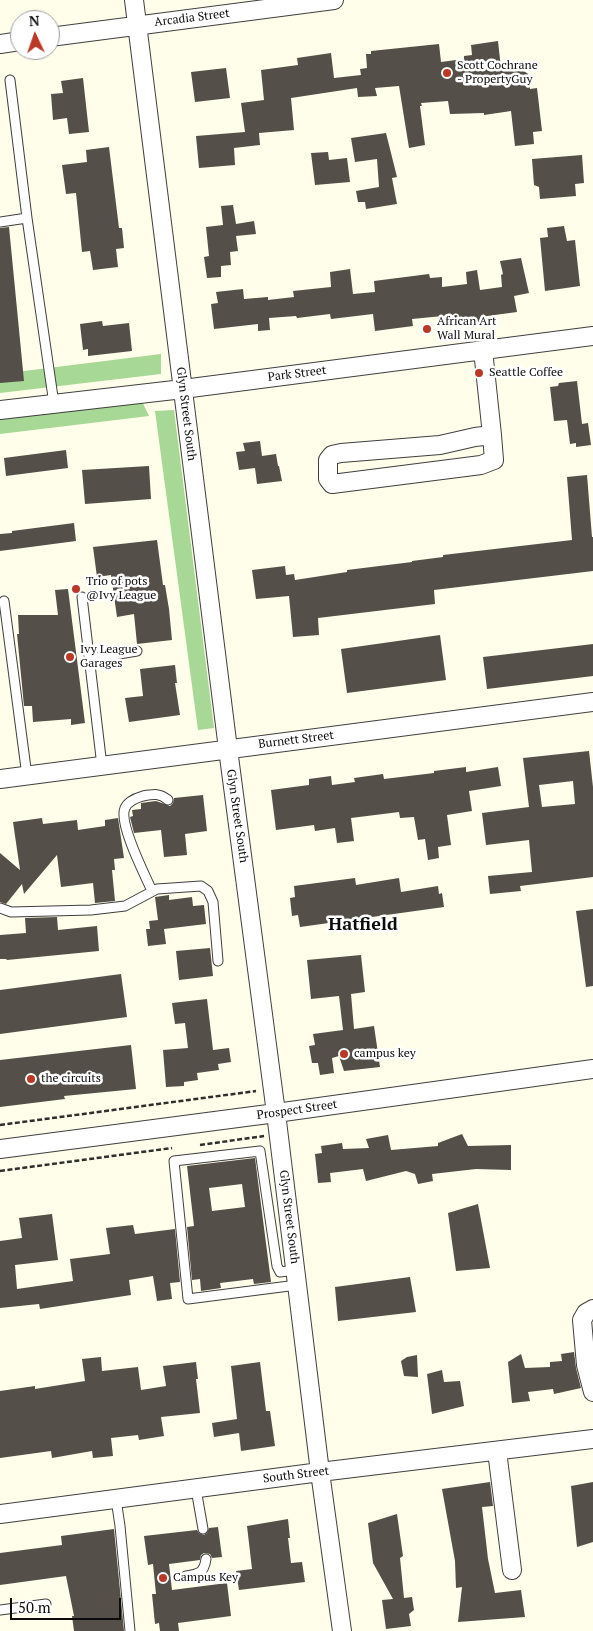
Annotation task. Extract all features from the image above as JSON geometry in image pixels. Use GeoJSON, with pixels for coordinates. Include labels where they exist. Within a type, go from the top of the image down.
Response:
{"type":"FeatureCollection","features":[{"type":"Feature","properties":{"kind":"street","name":"Glyn Street South"},"geometry":{"type":"LineString","coordinates":[[134,0],[320,1472],[342,1631]]}},
{"type":"Feature","properties":{"kind":"street","name":"Arcadia Street"},"geometry":{"type":"LineString","coordinates":[[60,36],[334,0]]}},
{"type":"Feature","properties":{"kind":"street","name":"Park Street"},"geometry":{"type":"LineString","coordinates":[[0,410],[183,389],[593,336]]}},
{"type":"Feature","properties":{"kind":"street"},"geometry":{"type":"LineString","coordinates":[[483,350],[492,435],[494,460],[481,465],[332,484],[328,479],[328,460],[332,455],[440,445],[492,435]]}},
{"type":"Feature","properties":{"kind":"street","name":"Burnett Street"},"geometry":{"type":"LineString","coordinates":[[0,779],[593,702]]}},
{"type":"Feature","properties":{"kind":"street","name":"Prospect Street"},"geometry":{"type":"LineString","coordinates":[[0,1149],[593,1069]]}},
{"type":"Feature","properties":{"kind":"street"},"geometry":{"type":"LineString","coordinates":[[593,1309],[586,1313],[582,1320],[586,1365],[593,1392]]}},
{"type":"Feature","properties":{"kind":"street","name":"South Street"},"geometry":{"type":"LineString","coordinates":[[0,1514],[320,1472],[593,1439]]}},
{"type":"Feature","properties":{"kind":"street"},"geometry":{"type":"LineString","coordinates":[[497,1451],[512,1570]]}},
{"type":"Feature","properties":{"kind":"lane"},"geometry":{"type":"LineString","coordinates":[[10,80],[27,218],[54,404]]}},
{"type":"Feature","properties":{"kind":"lane"},"geometry":{"type":"LineString","coordinates":[[0,222],[27,218]]}},
{"type":"Feature","properties":{"kind":"lane"},"geometry":{"type":"LineString","coordinates":[[82,597],[102,766]]}},
{"type":"Feature","properties":{"kind":"lane"},"geometry":{"type":"LineString","coordinates":[[4,601],[27,776]]}},
{"type":"Feature","properties":{"kind":"lane"},"geometry":{"type":"LineString","coordinates":[[89,659],[137,652]]}},
{"type":"Feature","properties":{"kind":"lane"},"geometry":{"type":"LineString","coordinates":[[152,891],[128,838],[124,813],[125,807],[134,798],[156,794],[168,800]]}},
{"type":"Feature","properties":{"kind":"lane"},"geometry":{"type":"LineString","coordinates":[[0,908],[11,912],[91,910],[125,906],[157,889],[201,886],[208,891],[213,902],[218,961]]}},
{"type":"Feature","properties":{"kind":"lane"},"geometry":{"type":"LineString","coordinates":[[260,1151],[278,1266],[280,1272],[296,1278],[188,1299],[174,1161],[260,1151]]}},
{"type":"Feature","properties":{"kind":"lane"},"geometry":{"type":"LineString","coordinates":[[196,1489],[203,1529]]}},
{"type":"Feature","properties":{"kind":"lane"},"geometry":{"type":"LineString","coordinates":[[116,1499],[130,1631]]}},
{"type":"Feature","properties":{"kind":"lane"},"geometry":{"type":"LineString","coordinates":[[186,1576],[199,1574],[203,1571],[206,1559]]}},
{"type":"Feature","properties":{"kind":"lane"},"geometry":{"type":"LineString","coordinates":[[0,1610],[46,1604]]}},
{"type":"Feature","properties":{"kind":"path"},"geometry":{"type":"LineString","coordinates":[[0,1125],[273,1089]]}},
{"type":"Feature","properties":{"kind":"path"},"geometry":{"type":"LineString","coordinates":[[192,1146],[278,1134]]}},
{"type":"Feature","properties":{"kind":"path"},"geometry":{"type":"LineString","coordinates":[[0,1171],[173,1148]]}},
{"type":"Feature","properties":{"kind":"green space"},"geometry":{"type":"Polygon","coordinates":[[[161,354],[161,374],[0,393],[0,374],[161,354]]]}},
{"type":"Feature","properties":{"kind":"green space"},"geometry":{"type":"Polygon","coordinates":[[[141,399],[149,416],[0,434],[0,416],[141,399]]]}},
{"type":"Feature","properties":{"kind":"green space"},"geometry":{"type":"Polygon","coordinates":[[[174,410],[214,728],[198,730],[155,411],[174,410]]]}},
{"type":"Feature","properties":{"kind":"building"},"geometry":{"type":"Polygon","coordinates":[[[498,41],[501,68],[523,65],[524,71],[528,74],[530,89],[537,88],[542,131],[533,132],[534,144],[515,146],[511,111],[484,115],[484,113],[450,114],[448,101],[421,103],[425,145],[409,148],[399,86],[375,88],[377,96],[358,97],[357,88],[291,98],[294,130],[259,133],[260,145],[234,148],[235,165],[199,168],[196,136],[245,132],[241,103],[264,100],[261,70],[298,65],[297,58],[331,53],[334,78],[361,75],[360,69],[367,68],[366,54],[371,54],[371,51],[439,44],[441,62],[464,59],[464,56],[472,55],[471,45],[498,41]]]}},
{"type":"Feature","properties":{"kind":"building"},"geometry":{"type":"Polygon","coordinates":[[[226,68],[230,98],[195,102],[191,72],[226,68]]]}},
{"type":"Feature","properties":{"kind":"building"},"geometry":{"type":"Polygon","coordinates":[[[83,78],[89,132],[69,134],[67,118],[53,120],[51,94],[63,93],[61,81],[83,78]]]}},
{"type":"Feature","properties":{"kind":"building"},"geometry":{"type":"Polygon","coordinates":[[[386,133],[397,177],[392,178],[397,204],[366,209],[365,202],[358,202],[356,191],[379,187],[377,159],[355,162],[351,138],[386,133]]]}},
{"type":"Feature","properties":{"kind":"building"},"geometry":{"type":"Polygon","coordinates":[[[109,147],[119,228],[122,228],[124,248],[116,249],[118,267],[93,270],[90,251],[82,252],[76,193],[66,194],[62,165],[87,162],[86,150],[109,147]]]}},
{"type":"Feature","properties":{"kind":"building"},"geometry":{"type":"Polygon","coordinates":[[[328,152],[329,160],[347,158],[350,182],[315,185],[311,153],[328,152]]]}},
{"type":"Feature","properties":{"kind":"building"},"geometry":{"type":"Polygon","coordinates":[[[582,155],[584,183],[575,184],[576,196],[540,199],[539,187],[534,185],[532,159],[582,155]]]}},
{"type":"Feature","properties":{"kind":"building"},"geometry":{"type":"Polygon","coordinates":[[[233,205],[236,224],[254,221],[256,234],[236,236],[238,251],[230,252],[231,265],[221,266],[221,277],[207,278],[204,257],[209,256],[206,227],[223,225],[221,206],[233,205]]]}},
{"type":"Feature","properties":{"kind":"building"},"geometry":{"type":"Polygon","coordinates":[[[564,226],[567,241],[575,240],[580,286],[545,291],[540,238],[548,237],[547,228],[564,226]]]}},
{"type":"Feature","properties":{"kind":"building"},"geometry":{"type":"Polygon","coordinates":[[[9,227],[24,381],[0,383],[0,228],[9,227]]]}},
{"type":"Feature","properties":{"kind":"building"},"geometry":{"type":"Polygon","coordinates":[[[521,258],[529,293],[514,296],[517,312],[480,317],[481,322],[454,325],[453,315],[412,319],[413,326],[375,331],[373,314],[331,319],[330,314],[297,318],[296,316],[269,318],[270,330],[258,331],[258,324],[214,329],[211,304],[218,303],[216,292],[243,289],[244,299],[268,297],[268,300],[294,297],[293,291],[331,287],[330,272],[350,269],[353,294],[375,292],[374,281],[429,274],[430,278],[442,277],[442,287],[467,284],[466,272],[477,270],[480,290],[502,287],[501,275],[503,274],[500,261],[521,258]]]}},
{"type":"Feature","properties":{"kind":"building"},"geometry":{"type":"Polygon","coordinates":[[[102,321],[103,326],[129,323],[132,351],[88,356],[88,349],[83,350],[80,324],[102,321]]]}},
{"type":"Feature","properties":{"kind":"building"},"geometry":{"type":"Polygon","coordinates":[[[577,381],[582,424],[588,423],[591,445],[576,447],[576,443],[570,444],[567,420],[554,421],[550,387],[558,386],[559,383],[577,381]]]}},
{"type":"Feature","properties":{"kind":"building"},"geometry":{"type":"Polygon","coordinates":[[[260,441],[262,456],[276,454],[282,481],[257,484],[255,468],[239,470],[236,452],[245,451],[243,443],[260,441]]]}},
{"type":"Feature","properties":{"kind":"building"},"geometry":{"type":"Polygon","coordinates":[[[66,450],[68,468],[6,476],[4,458],[66,450]]]}},
{"type":"Feature","properties":{"kind":"building"},"geometry":{"type":"Polygon","coordinates":[[[149,466],[151,499],[85,504],[82,470],[149,466]]]}},
{"type":"Feature","properties":{"kind":"building"},"geometry":{"type":"Polygon","coordinates":[[[587,475],[593,537],[593,571],[434,590],[435,604],[318,618],[319,635],[293,637],[289,596],[256,599],[252,570],[285,566],[286,575],[294,574],[295,580],[347,572],[347,570],[443,557],[443,555],[572,540],[567,477],[587,475]]]}},
{"type":"Feature","properties":{"kind":"building"},"geometry":{"type":"Polygon","coordinates":[[[74,523],[76,541],[0,551],[0,534],[74,523]]]}},
{"type":"Feature","properties":{"kind":"building"},"geometry":{"type":"Polygon","coordinates":[[[157,540],[163,585],[165,585],[169,609],[172,640],[137,644],[134,614],[117,617],[111,575],[97,577],[93,547],[157,540]]]}},
{"type":"Feature","properties":{"kind":"building"},"geometry":{"type":"Polygon","coordinates":[[[68,589],[85,723],[71,725],[71,719],[33,722],[32,706],[24,706],[17,634],[19,634],[18,615],[58,615],[55,590],[68,589]]]}},
{"type":"Feature","properties":{"kind":"building"},"geometry":{"type":"Polygon","coordinates":[[[440,635],[446,680],[347,693],[341,649],[440,635]]]}},
{"type":"Feature","properties":{"kind":"building"},"geometry":{"type":"Polygon","coordinates":[[[593,644],[593,676],[487,689],[483,657],[593,644]]]}},
{"type":"Feature","properties":{"kind":"building"},"geometry":{"type":"Polygon","coordinates":[[[175,665],[177,683],[175,683],[180,715],[129,722],[125,698],[143,696],[140,669],[175,665]]]}},
{"type":"Feature","properties":{"kind":"building"},"geometry":{"type":"Polygon","coordinates":[[[589,751],[593,787],[593,877],[520,886],[521,891],[490,894],[488,876],[532,872],[529,840],[486,845],[482,813],[529,807],[523,758],[589,751]],[[573,781],[539,785],[542,807],[575,804],[573,781]]]}},
{"type":"Feature","properties":{"kind":"building"},"geometry":{"type":"Polygon","coordinates":[[[466,767],[466,772],[498,767],[501,786],[469,791],[472,811],[447,815],[451,845],[438,847],[439,858],[428,860],[425,839],[418,840],[414,817],[400,818],[399,812],[351,818],[354,841],[337,843],[335,828],[315,831],[314,825],[276,830],[271,790],[309,785],[309,779],[331,776],[332,785],[355,782],[354,778],[383,774],[384,779],[466,767]]]}},
{"type":"Feature","properties":{"kind":"building"},"geometry":{"type":"Polygon","coordinates":[[[203,795],[207,831],[185,834],[187,855],[164,857],[161,830],[134,833],[130,817],[133,816],[132,810],[141,809],[141,803],[156,801],[170,806],[174,798],[203,795]]]}},
{"type":"Feature","properties":{"kind":"building"},"geometry":{"type":"Polygon","coordinates":[[[42,818],[43,824],[77,820],[78,830],[105,826],[105,820],[118,818],[124,858],[114,859],[115,870],[112,870],[115,901],[95,903],[93,883],[61,887],[57,855],[24,894],[22,884],[6,904],[0,902],[0,853],[20,870],[13,822],[42,818]]]}},
{"type":"Feature","properties":{"kind":"building"},"geometry":{"type":"Polygon","coordinates":[[[355,878],[356,885],[399,878],[401,892],[438,886],[439,894],[442,893],[444,907],[300,927],[298,915],[292,916],[290,898],[295,897],[294,886],[355,878]]]}},
{"type":"Feature","properties":{"kind":"building"},"geometry":{"type":"Polygon","coordinates":[[[169,895],[169,900],[192,897],[193,906],[204,905],[206,924],[164,929],[166,944],[148,946],[146,929],[150,929],[149,921],[158,920],[155,897],[169,895]]]}},
{"type":"Feature","properties":{"kind":"building"},"geometry":{"type":"Polygon","coordinates":[[[593,909],[593,986],[586,987],[576,911],[593,909]]]}},
{"type":"Feature","properties":{"kind":"building"},"geometry":{"type":"Polygon","coordinates":[[[57,917],[58,930],[97,926],[99,951],[7,960],[0,959],[0,935],[26,933],[25,918],[57,917]]]}},
{"type":"Feature","properties":{"kind":"building"},"geometry":{"type":"Polygon","coordinates":[[[210,948],[213,976],[179,980],[176,951],[210,948]]]}},
{"type":"Feature","properties":{"kind":"building"},"geometry":{"type":"Polygon","coordinates":[[[361,955],[365,992],[351,994],[354,1029],[374,1026],[380,1067],[344,1071],[339,1056],[332,1058],[334,1073],[320,1075],[318,1063],[312,1063],[309,1046],[315,1045],[313,1034],[343,1030],[339,996],[311,999],[307,960],[361,955]]]}},
{"type":"Feature","properties":{"kind":"building"},"geometry":{"type":"Polygon","coordinates":[[[121,974],[127,1017],[0,1034],[0,990],[121,974]]]}},
{"type":"Feature","properties":{"kind":"building"},"geometry":{"type":"Polygon","coordinates":[[[207,999],[213,1050],[229,1048],[231,1062],[218,1064],[219,1070],[197,1073],[198,1080],[184,1082],[184,1086],[166,1087],[163,1050],[188,1048],[185,1023],[175,1024],[172,1003],[207,999]]]}},
{"type":"Feature","properties":{"kind":"building"},"geometry":{"type":"Polygon","coordinates":[[[131,1045],[136,1089],[64,1096],[65,1099],[0,1107],[0,1060],[131,1045]]]}},
{"type":"Feature","properties":{"kind":"building"},"geometry":{"type":"Polygon","coordinates":[[[462,1134],[468,1146],[511,1145],[511,1170],[476,1169],[432,1174],[433,1181],[418,1184],[415,1174],[406,1171],[366,1181],[363,1169],[330,1173],[331,1182],[318,1183],[315,1154],[322,1153],[321,1146],[342,1143],[343,1149],[369,1148],[366,1139],[388,1135],[391,1150],[438,1146],[438,1143],[462,1134]]]}},
{"type":"Feature","properties":{"kind":"building"},"geometry":{"type":"Polygon","coordinates":[[[255,1158],[271,1282],[254,1284],[253,1279],[220,1283],[221,1288],[201,1291],[200,1279],[192,1280],[187,1227],[194,1226],[187,1166],[255,1158]],[[242,1184],[209,1188],[212,1211],[245,1207],[242,1184]]]}},
{"type":"Feature","properties":{"kind":"building"},"geometry":{"type":"Polygon","coordinates":[[[478,1204],[490,1268],[456,1271],[448,1213],[478,1204]]]}},
{"type":"Feature","properties":{"kind":"building"},"geometry":{"type":"Polygon","coordinates":[[[52,1214],[58,1260],[15,1265],[17,1289],[73,1281],[70,1259],[110,1254],[106,1228],[133,1225],[135,1234],[175,1229],[180,1282],[170,1283],[172,1299],[157,1301],[153,1276],[129,1280],[131,1295],[40,1309],[39,1304],[0,1308],[0,1241],[22,1238],[19,1218],[52,1214]]]}},
{"type":"Feature","properties":{"kind":"building"},"geometry":{"type":"Polygon","coordinates":[[[410,1277],[416,1312],[338,1321],[335,1287],[410,1277]]]}},
{"type":"Feature","properties":{"kind":"building"},"geometry":{"type":"Polygon","coordinates":[[[574,1352],[581,1388],[554,1394],[553,1389],[528,1392],[530,1401],[512,1403],[508,1362],[521,1354],[525,1368],[550,1367],[550,1362],[562,1361],[561,1354],[574,1352]]]}},
{"type":"Feature","properties":{"kind":"building"},"geometry":{"type":"Polygon","coordinates":[[[417,1355],[418,1377],[404,1376],[401,1361],[407,1357],[417,1355]]]}},
{"type":"Feature","properties":{"kind":"building"},"geometry":{"type":"Polygon","coordinates":[[[101,1357],[102,1371],[138,1367],[141,1390],[166,1386],[163,1366],[196,1362],[200,1413],[161,1417],[164,1436],[139,1440],[138,1435],[111,1438],[113,1456],[93,1458],[92,1451],[52,1458],[51,1451],[0,1458],[0,1391],[35,1386],[35,1389],[85,1381],[82,1359],[101,1357]]]}},
{"type":"Feature","properties":{"kind":"building"},"geometry":{"type":"Polygon","coordinates":[[[260,1362],[266,1411],[270,1411],[275,1446],[241,1451],[239,1433],[214,1437],[212,1423],[237,1419],[231,1366],[260,1362]]]}},
{"type":"Feature","properties":{"kind":"building"},"geometry":{"type":"Polygon","coordinates":[[[442,1370],[444,1382],[460,1381],[464,1406],[432,1414],[427,1374],[442,1370]]]}},
{"type":"Feature","properties":{"kind":"building"},"geometry":{"type":"Polygon","coordinates":[[[490,1482],[493,1506],[482,1507],[488,1559],[495,1593],[521,1590],[525,1617],[458,1622],[462,1587],[456,1588],[455,1561],[442,1489],[490,1482]]]}},
{"type":"Feature","properties":{"kind":"building"},"geometry":{"type":"Polygon","coordinates":[[[593,1482],[593,1542],[577,1547],[571,1486],[593,1482]]]}},
{"type":"Feature","properties":{"kind":"building"},"geometry":{"type":"Polygon","coordinates":[[[397,1514],[403,1556],[400,1558],[404,1598],[412,1597],[414,1610],[409,1614],[411,1626],[386,1629],[382,1600],[393,1599],[373,1563],[368,1523],[397,1514]]]}},
{"type":"Feature","properties":{"kind":"building"},"geometry":{"type":"Polygon","coordinates":[[[288,1519],[291,1563],[302,1562],[305,1582],[239,1590],[236,1571],[252,1569],[247,1526],[288,1519]]]}},
{"type":"Feature","properties":{"kind":"building","name":"Campus Key"},"geometry":{"type":"Polygon","coordinates":[[[218,1527],[222,1557],[212,1558],[210,1554],[204,1553],[201,1555],[200,1560],[169,1564],[172,1590],[227,1583],[231,1616],[178,1623],[179,1631],[160,1631],[159,1623],[155,1624],[152,1594],[156,1594],[153,1564],[148,1565],[144,1536],[197,1530],[204,1535],[209,1528],[218,1527]]]}},
{"type":"Feature","properties":{"kind":"building"},"geometry":{"type":"Polygon","coordinates":[[[114,1529],[124,1631],[74,1631],[72,1616],[74,1616],[66,1576],[0,1585],[0,1553],[62,1545],[61,1536],[114,1529]]]}},
{"type":"Feature","properties":{"kind":"place","name":"Scott Cochrane - PropertyGuy"},"geometry":{"type":"Point","coordinates":[447,73]}},
{"type":"Feature","properties":{"kind":"place","name":"African Art Wall Mural"},"geometry":{"type":"Point","coordinates":[427,329]}},
{"type":"Feature","properties":{"kind":"place","name":"Seattle Coffee"},"geometry":{"type":"Point","coordinates":[479,373]}},
{"type":"Feature","properties":{"kind":"place","name":"Trio of pots @Ivy League"},"geometry":{"type":"Point","coordinates":[76,589]}},
{"type":"Feature","properties":{"kind":"place","name":"Ivy League Garages"},"geometry":{"type":"Point","coordinates":[70,657]}},
{"type":"Feature","properties":{"kind":"place","name":"campus key"},"geometry":{"type":"Point","coordinates":[344,1054]}},
{"type":"Feature","properties":{"kind":"place","name":"the circuits"},"geometry":{"type":"Point","coordinates":[31,1079]}},
{"type":"Feature","properties":{"kind":"place","name":"Campus Key"},"geometry":{"type":"Point","coordinates":[163,1578]}},
{"type":"Feature","properties":{"kind":"district","name":"Hatfield"},"geometry":{"type":"Point","coordinates":[363,925]}}]}
